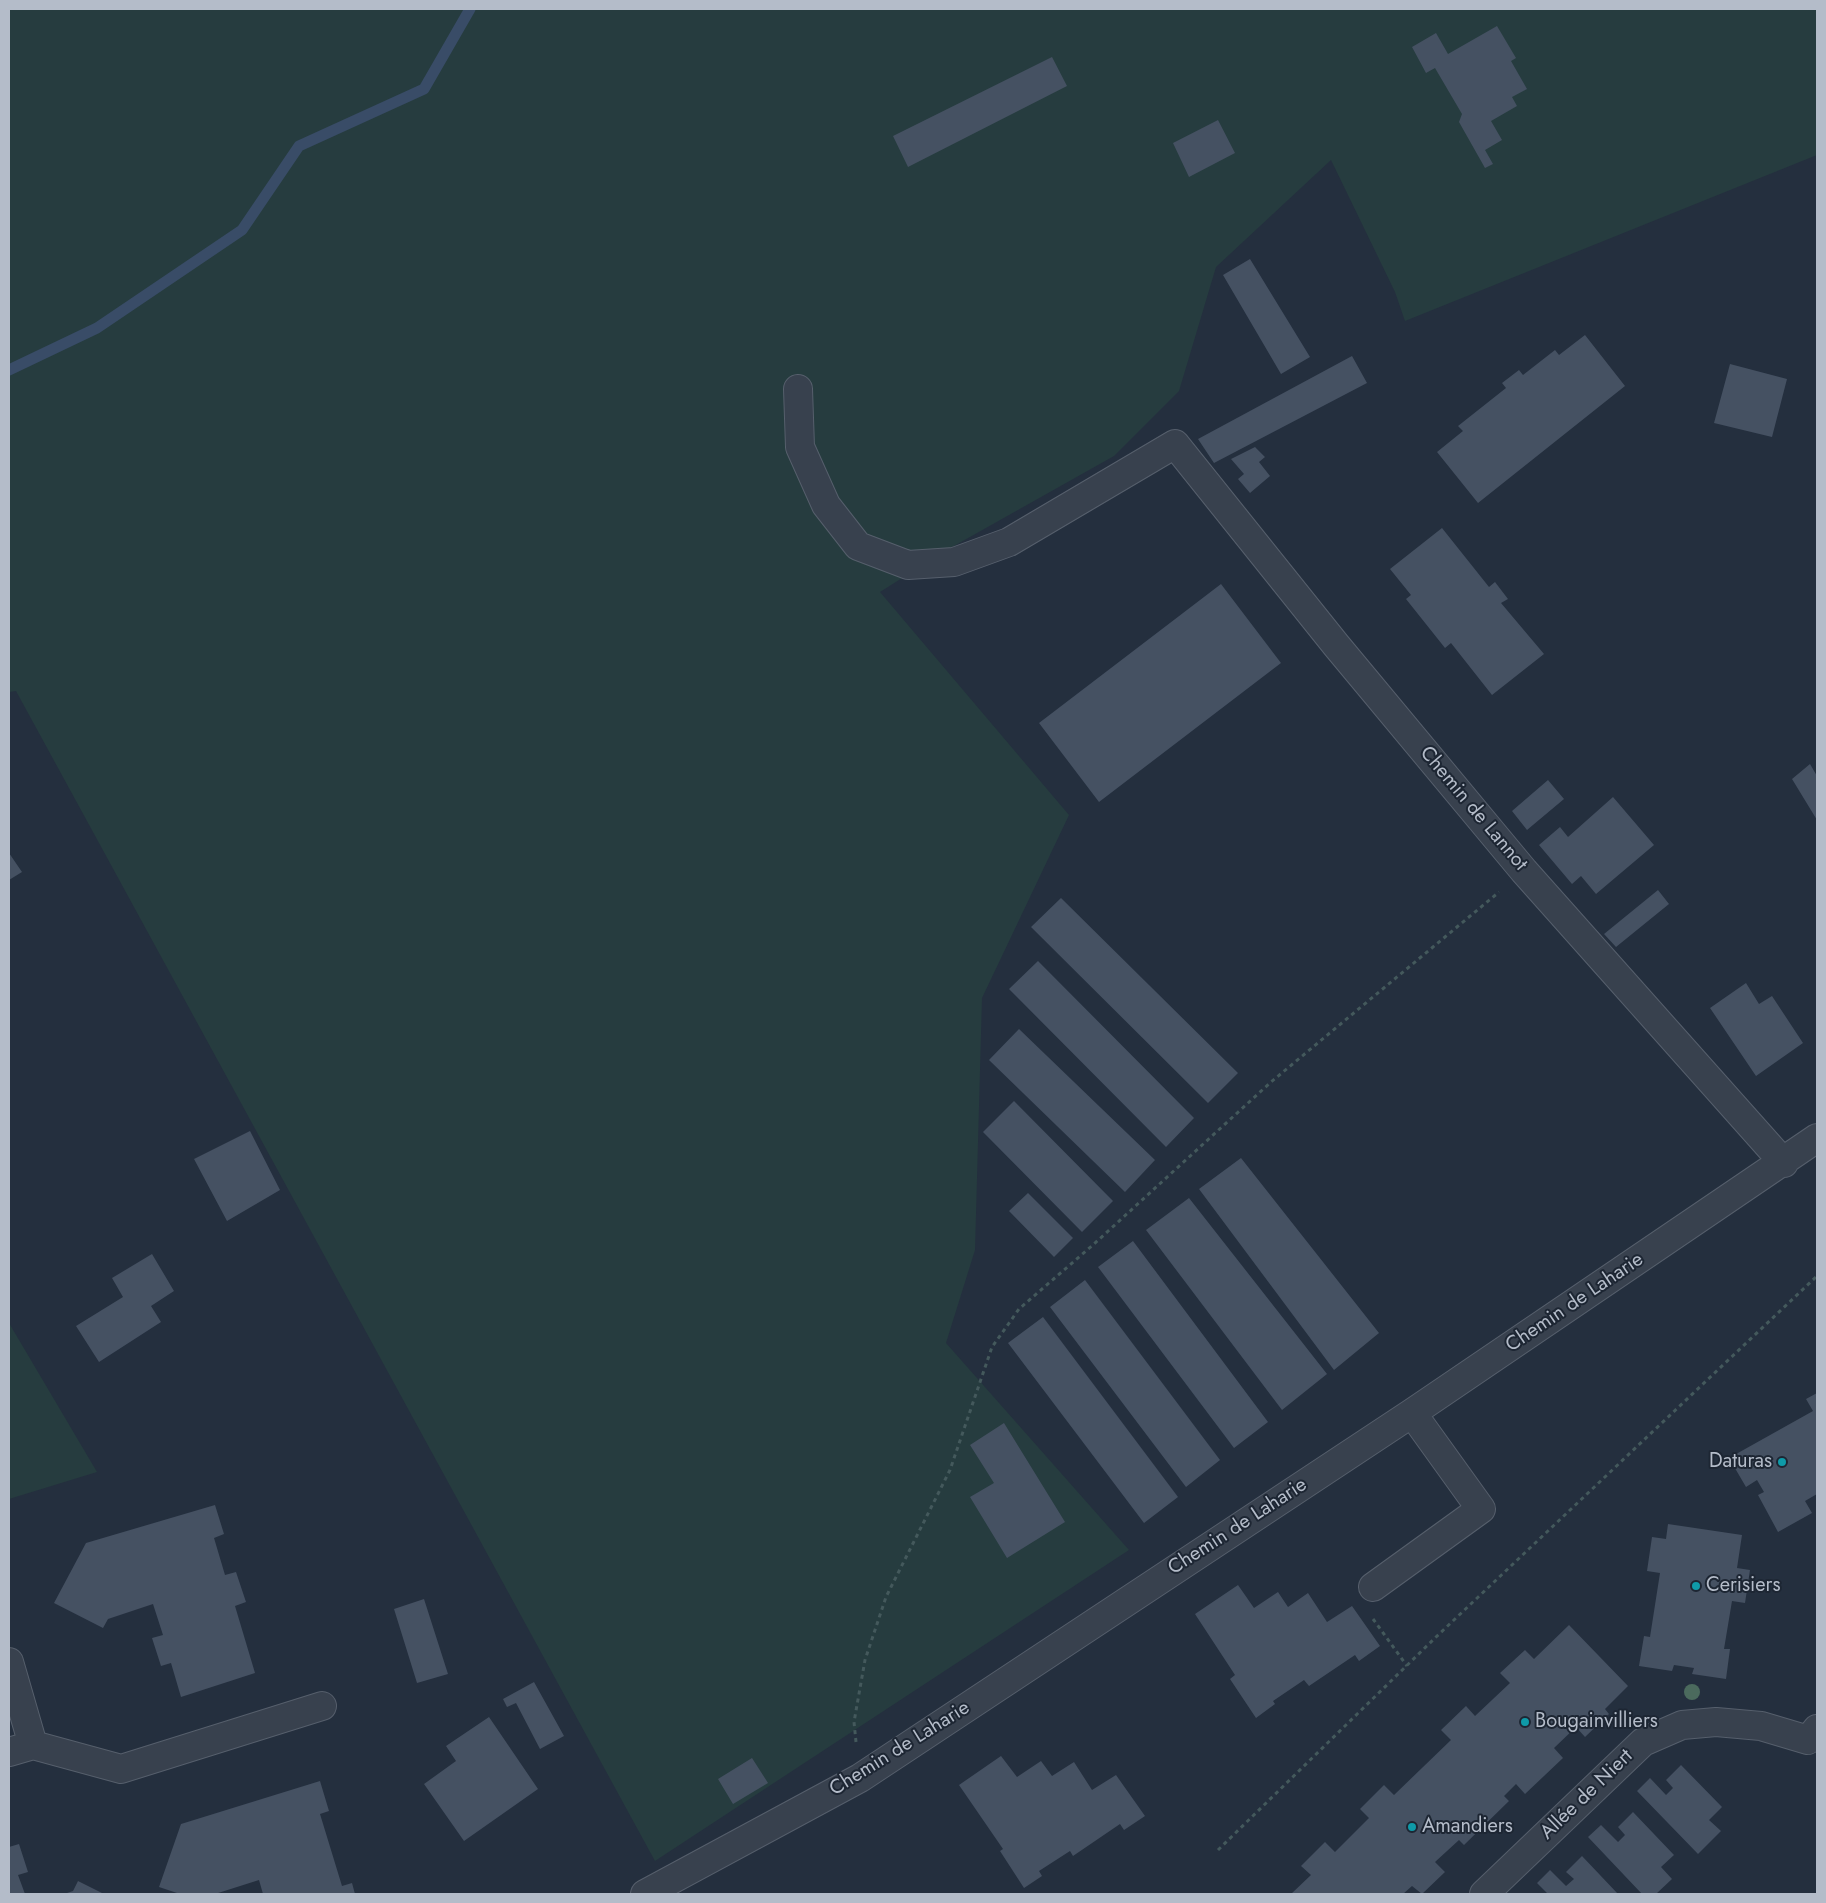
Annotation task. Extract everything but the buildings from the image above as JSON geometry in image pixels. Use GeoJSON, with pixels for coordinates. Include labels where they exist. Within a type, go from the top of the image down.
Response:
{"type":"FeatureCollection","features":[{"type":"Feature","properties":{"kind":"street","name":"Chemin de Lannot"},"geometry":{"type":"LineString","coordinates":[[798,389],[800,447],[826,505],[858,546],[908,565],[954,562],[1009,542],[1175,444],[1336,645],[1524,871],[1784,1163]]}},
{"type":"Feature","properties":{"kind":"street","name":"Chemin de Laharie"},"geometry":{"type":"LineString","coordinates":[[645,1894],[860,1778],[1412,1413],[1784,1163],[1817,1138]]}},
{"type":"Feature","properties":{"kind":"street"},"geometry":{"type":"LineString","coordinates":[[1373,1588],[1480,1509],[1412,1413]]}},
{"type":"Feature","properties":{"kind":"street"},"geometry":{"type":"LineString","coordinates":[[9,1662],[21,1749],[121,1769],[322,1706]]}},
{"type":"Feature","properties":{"kind":"street","name":"Allée de Niert"},"geometry":{"type":"LineString","coordinates":[[1484,1894],[1644,1742],[1682,1725],[1716,1722],[1761,1726],[1808,1740],[1817,1729]]}},
{"type":"Feature","properties":{"kind":"path"},"geometry":{"type":"LineString","coordinates":[[860,1778],[854,1722],[865,1660],[886,1597],[950,1470],[992,1347],[1008,1324],[1019,1309],[1094,1244],[1271,1082],[1524,871]]}},
{"type":"Feature","properties":{"kind":"path"},"geometry":{"type":"LineString","coordinates":[[1218,1850],[1407,1666],[1817,1276]]}},
{"type":"Feature","properties":{"kind":"path"},"geometry":{"type":"LineString","coordinates":[[1373,1588],[1357,1597],[1407,1666]]}},
{"type":"Feature","properties":{"kind":"green space"},"geometry":{"type":"Polygon","coordinates":[[[9,9],[1817,9],[1817,155],[1405,321],[1395,292],[1331,160],[1216,267],[1179,391],[1114,456],[945,551],[880,592],[1069,815],[982,998],[975,1250],[946,1343],[1129,1550],[655,1861],[16,691],[9,692],[9,9]]]}},
{"type":"Feature","properties":{"kind":"green space"},"geometry":{"type":"Polygon","coordinates":[[[9,1323],[97,1472],[9,1499],[9,1323]]]}},
{"type":"Feature","properties":{"kind":"waterway"},"geometry":{"type":"LineString","coordinates":[[9,370],[97,328],[242,230],[299,146],[424,89],[470,9]]}},
{"type":"Feature","properties":{"kind":"place","name":"Daturas"},"geometry":{"type":"Point","coordinates":[1782,1462]}},
{"type":"Feature","properties":{"kind":"place","name":"Cerisiers"},"geometry":{"type":"Point","coordinates":[1696,1586]}},
{"type":"Feature","properties":{"kind":"place","name":"Bougainvilliers"},"geometry":{"type":"Point","coordinates":[1525,1722]}},
{"type":"Feature","properties":{"kind":"place","name":"Amandiers"},"geometry":{"type":"Point","coordinates":[1412,1827]}}]}
